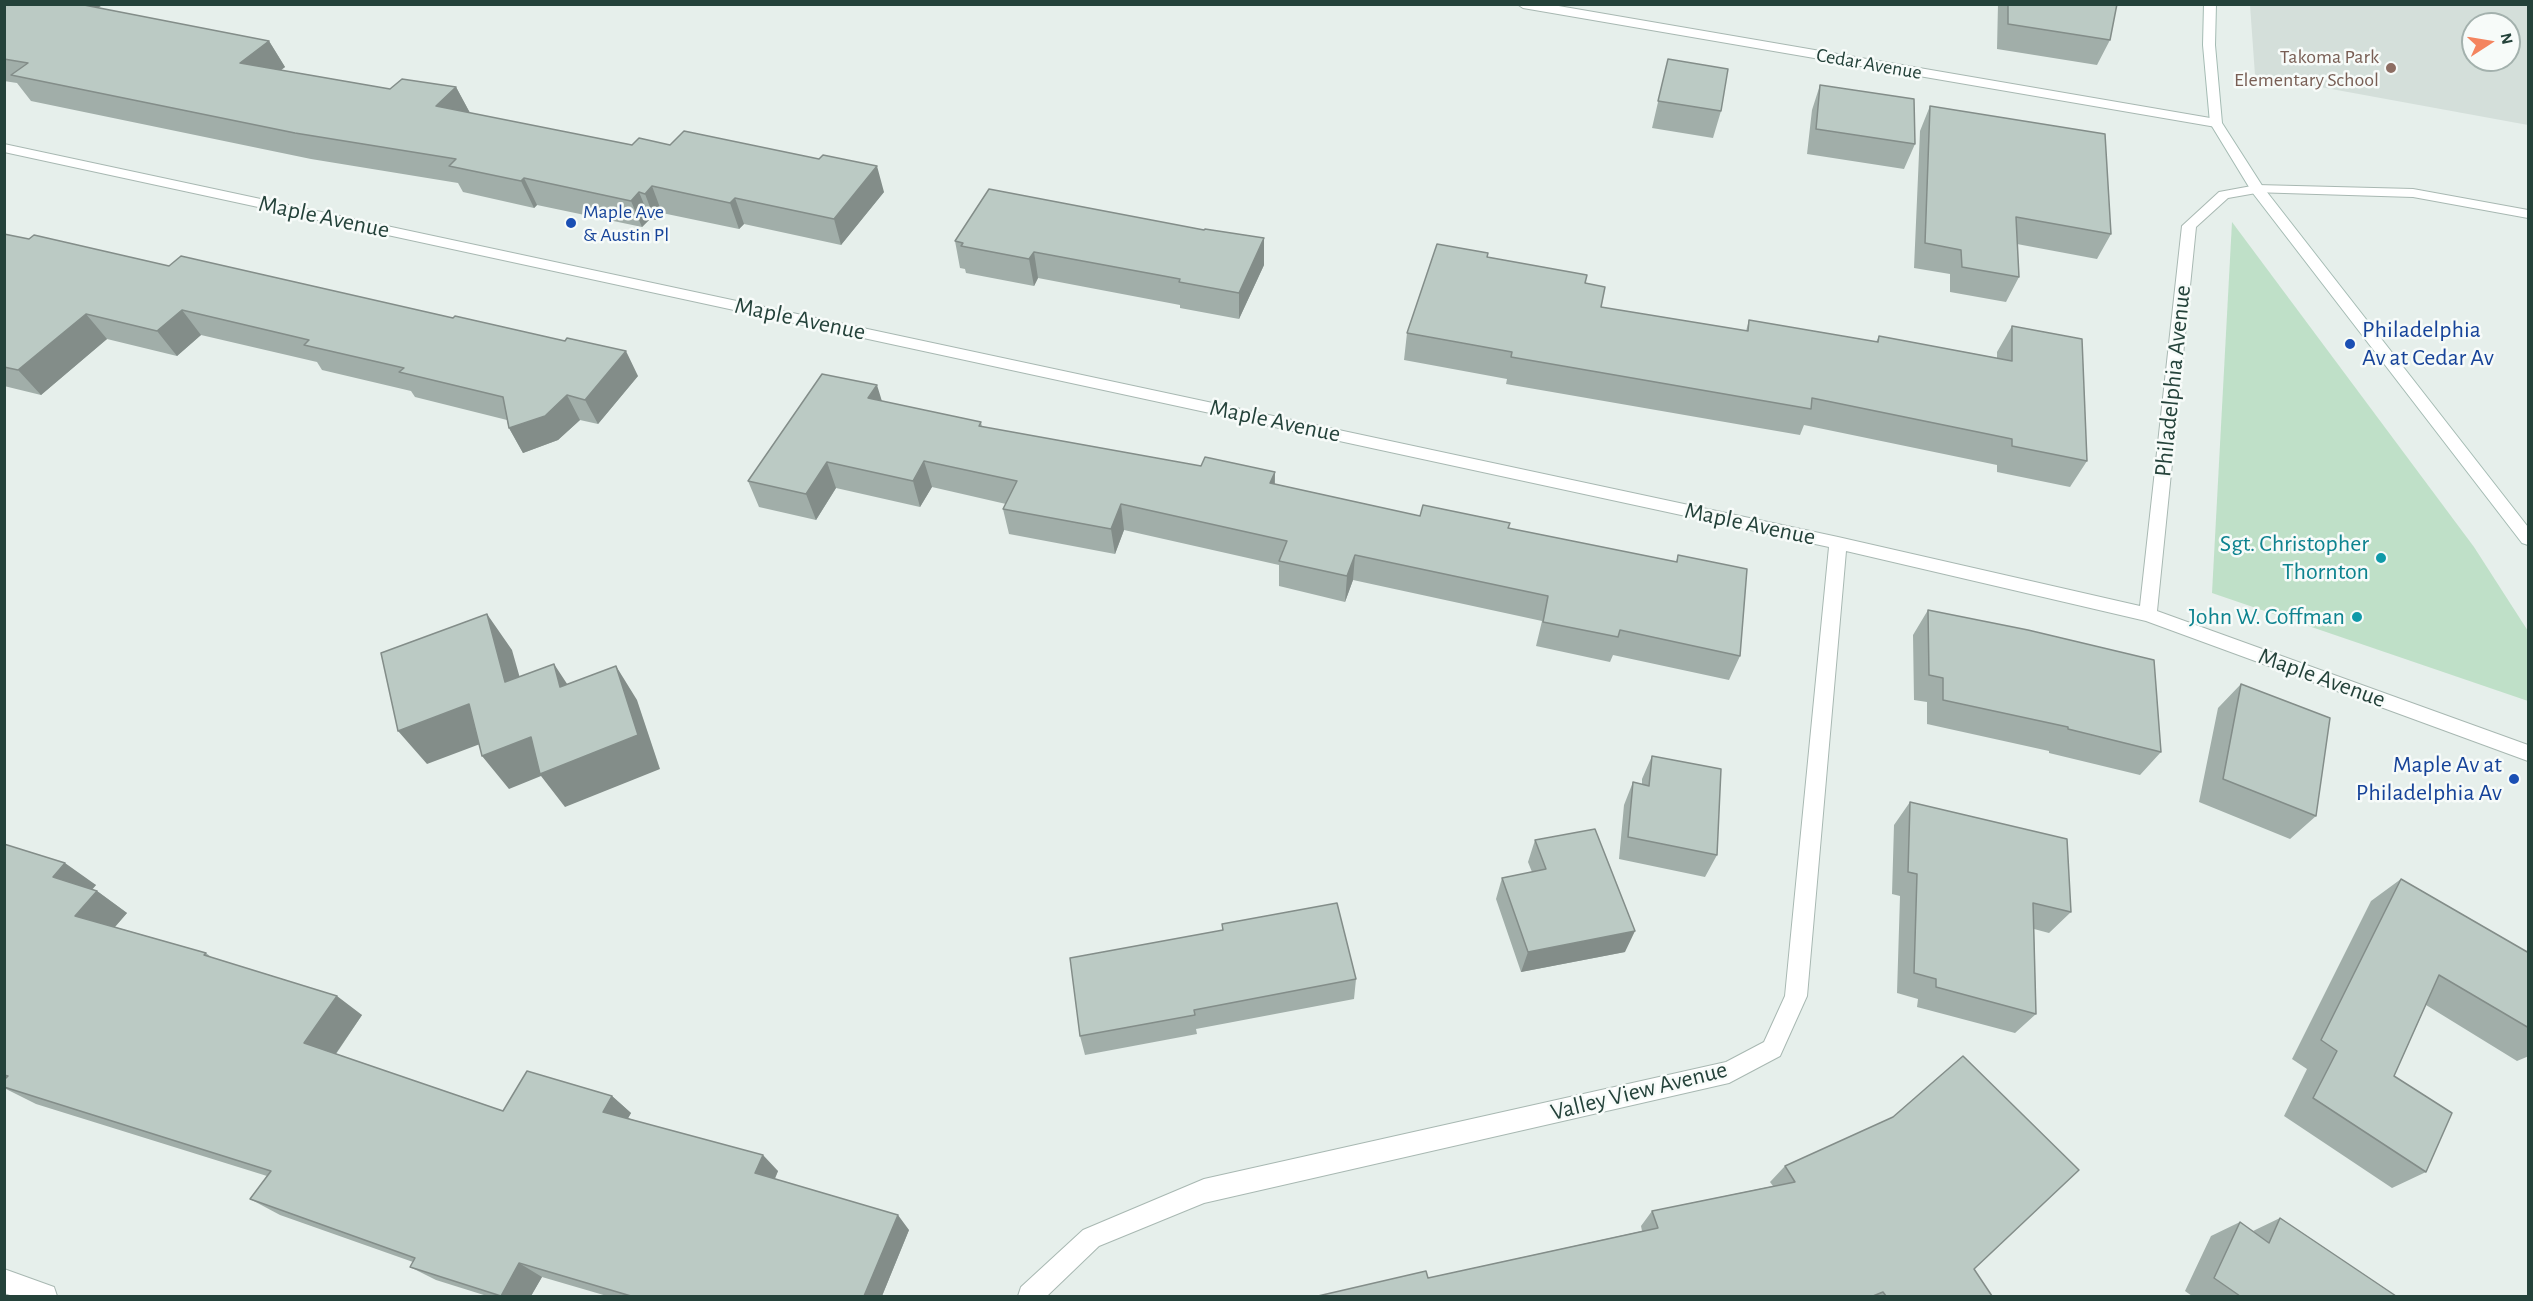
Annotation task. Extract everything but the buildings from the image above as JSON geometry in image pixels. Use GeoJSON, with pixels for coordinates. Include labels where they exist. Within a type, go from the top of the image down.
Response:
{"type":"FeatureCollection","features":[{"type":"Feature","properties":{"kind":"street","name":"Cedar Avenue"},"geometry":{"type":"LineString","coordinates":[[1522,4],[2216,123]]}},
{"type":"Feature","properties":{"kind":"street"},"geometry":{"type":"LineString","coordinates":[[2210,4],[2210,45],[2216,123],[2257,189],[2529,539]]}},
{"type":"Feature","properties":{"kind":"street","name":"Maple Avenue"},"geometry":{"type":"LineString","coordinates":[[4,148],[1838,543],[2148,615],[2529,753]]}},
{"type":"Feature","properties":{"kind":"street","name":"Philadelphia Avenue"},"geometry":{"type":"LineString","coordinates":[[2148,615],[2189,226],[2224,195],[2257,189],[2413,193],[2529,214]]}},
{"type":"Feature","properties":{"kind":"street","name":"Valley View Avenue"},"geometry":{"type":"LineString","coordinates":[[1030,1296],[1090,1238],[1204,1191],[1729,1072],[1772,1049],[1796,996],[1838,543]]}},
{"type":"Feature","properties":{"kind":"street"},"geometry":{"type":"LineString","coordinates":[[4,1281],[45,1296]]}},
{"type":"Feature","properties":{"kind":"shaded area","name":"Takoma Park Elementary School"},"geometry":{"type":"Polygon","coordinates":[[[2250,5],[2528,5],[2528,125],[2255,75],[2250,5]]]}},
{"type":"Feature","properties":{"kind":"green space"},"geometry":{"type":"Polygon","coordinates":[[[2232,222],[2474,547],[2528,631],[2528,701],[2212,593],[2232,222]]]}},
{"type":"Feature","properties":{"kind":"place","name":"Takoma Park Elementary School"},"geometry":{"type":"Point","coordinates":[2391,68]}},
{"type":"Feature","properties":{"kind":"place","name":"Maple Ave & Austin Pl"},"geometry":{"type":"Point","coordinates":[571,223]}},
{"type":"Feature","properties":{"kind":"place","name":"Philadelphia Av at Cedar Av"},"geometry":{"type":"Point","coordinates":[2350,344]}},
{"type":"Feature","properties":{"kind":"place","name":"Sgt. Christopher Thornton"},"geometry":{"type":"Point","coordinates":[2381,558]}},
{"type":"Feature","properties":{"kind":"place","name":"John W. Coffman"},"geometry":{"type":"Point","coordinates":[2357,617]}},
{"type":"Feature","properties":{"kind":"place","name":"Maple Av at Philadelphia Av"},"geometry":{"type":"Point","coordinates":[2514,779]}}]}
